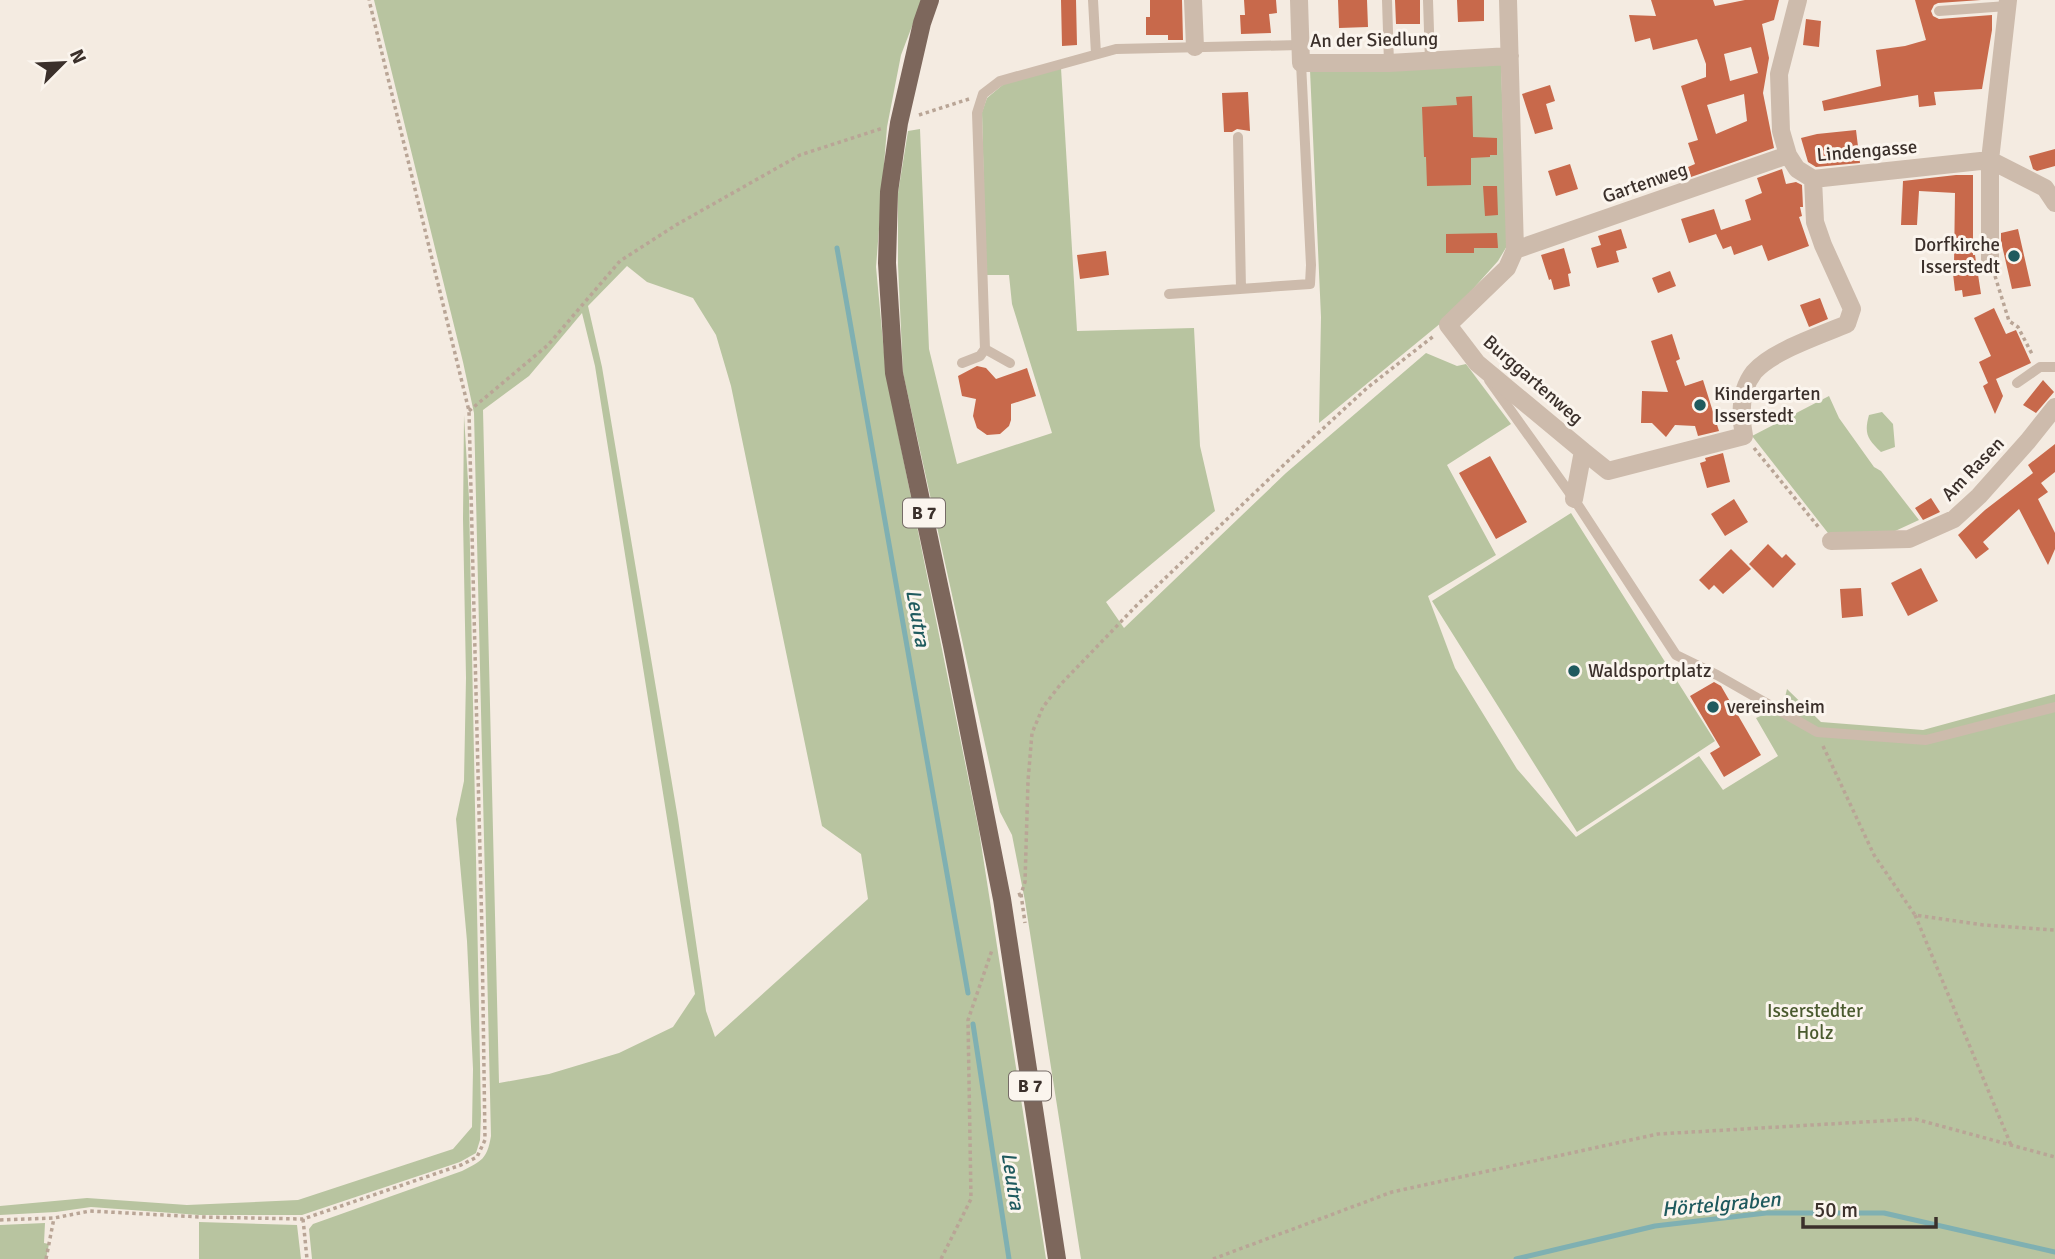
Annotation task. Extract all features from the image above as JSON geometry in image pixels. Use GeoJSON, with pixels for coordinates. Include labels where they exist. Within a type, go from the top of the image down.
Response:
{"type":"FeatureCollection","features":[{"type":"Feature","properties":{"kind":"main road","name":"B 7"},"geometry":{"type":"LineString","coordinates":[[930,0],[922,23],[899,124],[889,192],[887,263],[894,373],[1002,899],[1057,1259]]}},
{"type":"Feature","properties":{"kind":"street"},"geometry":{"type":"LineString","coordinates":[[1193,0],[1195,47]]}},
{"type":"Feature","properties":{"kind":"street","name":"An der Siedlung"},"geometry":{"type":"LineString","coordinates":[[1299,0],[1301,54],[1388,63],[1510,56]]}},
{"type":"Feature","properties":{"kind":"street"},"geometry":{"type":"LineString","coordinates":[[1452,332],[1507,268],[1515,250],[1508,0]]}},
{"type":"Feature","properties":{"kind":"street","name":"Lindengasse"},"geometry":{"type":"LineString","coordinates":[[1798,0],[1779,74],[1782,131],[1788,155],[1797,169],[1813,179],[1990,160]]}},
{"type":"Feature","properties":{"kind":"street"},"geometry":{"type":"LineString","coordinates":[[1990,261],[1990,160],[2007,3]]}},
{"type":"Feature","properties":{"kind":"street","name":"Gartenweg"},"geometry":{"type":"LineString","coordinates":[[1515,250],[1788,155]]}},
{"type":"Feature","properties":{"kind":"street"},"geometry":{"type":"LineString","coordinates":[[1990,160],[2045,188],[2055,203]]}},
{"type":"Feature","properties":{"kind":"street"},"geometry":{"type":"LineString","coordinates":[[1749,442],[1741,417],[1744,394],[1754,372],[1777,355],[1847,324],[1852,309],[1815,222],[1813,179]]}},
{"type":"Feature","properties":{"kind":"street","name":"Burggartenweg"},"geometry":{"type":"LineString","coordinates":[[1452,332],[1478,363],[1608,471],[1749,442]]}},
{"type":"Feature","properties":{"kind":"street","name":"Am Rasen"},"geometry":{"type":"LineString","coordinates":[[1831,541],[1909,539],[1954,519],[2028,442],[2055,407]]}},
{"type":"Feature","properties":{"kind":"street"},"geometry":{"type":"LineString","coordinates":[[1574,499],[1583,451]]}},
{"type":"Feature","properties":{"kind":"lane"},"geometry":{"type":"LineString","coordinates":[[1093,0],[1096,54]]}},
{"type":"Feature","properties":{"kind":"lane"},"geometry":{"type":"LineString","coordinates":[[1387,0],[1388,63]]}},
{"type":"Feature","properties":{"kind":"lane"},"geometry":{"type":"LineString","coordinates":[[1428,0],[1430,61]]}},
{"type":"Feature","properties":{"kind":"lane"},"geometry":{"type":"LineString","coordinates":[[1939,11],[2007,3]]}},
{"type":"Feature","properties":{"kind":"lane"},"geometry":{"type":"LineString","coordinates":[[962,363],[980,356],[985,349],[977,113],[983,94],[1000,81],[1116,49],[1195,47],[1301,54],[1310,284],[1169,294]]}},
{"type":"Feature","properties":{"kind":"lane"},"geometry":{"type":"LineString","coordinates":[[1238,137],[1241,289]]}},
{"type":"Feature","properties":{"kind":"lane"},"geometry":{"type":"LineString","coordinates":[[985,349],[1010,363]]}},
{"type":"Feature","properties":{"kind":"lane"},"geometry":{"type":"LineString","coordinates":[[1478,363],[1574,499],[1676,656],[1717,675],[1816,732],[1926,740],[2055,707]]}},
{"type":"Feature","properties":{"kind":"lane"},"geometry":{"type":"LineString","coordinates":[[2017,383],[2040,367],[2055,367]]}},
{"type":"Feature","properties":{"kind":"path"},"geometry":{"type":"LineString","coordinates":[[0,1220],[54,1219],[90,1211],[303,1219],[461,1165],[477,1157],[485,1140],[469,411],[369,0]]}},
{"type":"Feature","properties":{"kind":"path"},"geometry":{"type":"LineString","coordinates":[[469,411],[548,345],[621,261],[676,225],[800,155],[983,94]]}},
{"type":"Feature","properties":{"kind":"path"},"geometry":{"type":"LineString","coordinates":[[1990,261],[2009,321],[2018,327],[2040,367]]}},
{"type":"Feature","properties":{"kind":"path"},"geometry":{"type":"LineString","coordinates":[[1002,899],[1021,894],[1025,882],[1032,733],[1051,696],[1137,605],[1367,388],[1452,332]]}},
{"type":"Feature","properties":{"kind":"path"},"geometry":{"type":"LineString","coordinates":[[1749,442],[1831,541]]}},
{"type":"Feature","properties":{"kind":"path"},"geometry":{"type":"LineString","coordinates":[[1816,732],[1874,855],[1915,915],[2011,1145]]}},
{"type":"Feature","properties":{"kind":"path"},"geometry":{"type":"LineString","coordinates":[[1915,915],[1983,925],[2055,930]]}},
{"type":"Feature","properties":{"kind":"path"},"geometry":{"type":"LineString","coordinates":[[941,1259],[971,1199],[968,1020],[992,948]]}},
{"type":"Feature","properties":{"kind":"path"},"geometry":{"type":"LineString","coordinates":[[1213,1259],[1392,1192],[1658,1134],[1916,1119],[2055,1157]]}},
{"type":"Feature","properties":{"kind":"path"},"geometry":{"type":"LineString","coordinates":[[46,1259],[54,1219]]}},
{"type":"Feature","properties":{"kind":"path"},"geometry":{"type":"LineString","coordinates":[[303,1219],[307,1259]]}},
{"type":"Feature","properties":{"kind":"green space"},"geometry":{"type":"Polygon","coordinates":[[[374,0],[922,0],[901,55],[887,127],[876,267],[886,374],[979,831],[1046,1259],[312,1259],[309,1229],[313,1224],[462,1171],[482,1158],[488,1150],[491,1136],[474,413],[374,0]],[[627,266],[588,306],[602,367],[678,819],[706,1011],[715,1037],[868,899],[861,854],[822,826],[731,386],[716,335],[693,298],[647,282],[627,266]],[[582,313],[529,376],[483,410],[499,1083],[549,1074],[619,1053],[673,1027],[695,994],[595,366],[582,313]]]}},
{"type":"Feature","properties":{"kind":"green space"},"geometry":{"type":"Polygon","coordinates":[[[1501,63],[1507,246],[1498,261],[1447,318],[1319,423],[1321,317],[1310,70],[1501,63]]]}},
{"type":"Feature","properties":{"kind":"green space","name":"Isserstedter Holz"},"geometry":{"type":"Polygon","coordinates":[[[1061,68],[1077,331],[1194,328],[1200,446],[1215,511],[1106,602],[1124,628],[1286,473],[1426,353],[1457,366],[1466,364],[1511,424],[1447,465],[1496,555],[1428,596],[1455,668],[1517,769],[1576,837],[1699,756],[1723,790],[1778,756],[1756,718],[1783,706],[1787,689],[1821,722],[1923,730],[2055,694],[2055,1259],[1081,1259],[1025,901],[1012,835],[1000,812],[903,373],[898,265],[898,193],[908,131],[920,129],[929,349],[957,464],[1052,433],[1012,304],[1009,275],[986,275],[982,112],[987,98],[1005,83],[1061,68]]]}},
{"type":"Feature","properties":{"kind":"green space"},"geometry":{"type":"Polygon","coordinates":[[[1829,396],[1839,418],[1874,467],[1881,471],[1919,520],[1893,532],[1828,533],[1752,436],[1829,396]]]}},
{"type":"Feature","properties":{"kind":"green space"},"geometry":{"type":"Polygon","coordinates":[[[1882,412],[1893,424],[1895,447],[1881,452],[1870,439],[1867,427],[1869,415],[1882,412]]]}},
{"type":"Feature","properties":{"kind":"green space"},"geometry":{"type":"Polygon","coordinates":[[[464,415],[469,498],[481,1115],[480,1140],[476,1153],[460,1162],[302,1215],[199,1215],[91,1207],[0,1215],[0,1206],[87,1198],[187,1205],[298,1200],[453,1149],[472,1127],[473,1069],[467,941],[456,819],[464,781],[464,415]]]}},
{"type":"Feature","properties":{"kind":"green space","name":"Waldsportplatz"},"geometry":{"type":"Polygon","coordinates":[[[1571,513],[1715,741],[1577,832],[1432,601],[1571,513]]]}},
{"type":"Feature","properties":{"kind":"green space"},"geometry":{"type":"Polygon","coordinates":[[[199,1222],[297,1225],[301,1259],[199,1259],[199,1222]]]}},
{"type":"Feature","properties":{"kind":"green space"},"geometry":{"type":"Polygon","coordinates":[[[45,1223],[44,1243],[49,1244],[46,1259],[0,1259],[0,1225],[45,1223]]]}},
{"type":"Feature","properties":{"kind":"building"},"geometry":{"type":"Polygon","coordinates":[[[1061,0],[1076,0],[1077,45],[1062,46],[1061,0]]]}},
{"type":"Feature","properties":{"kind":"building"},"geometry":{"type":"Polygon","coordinates":[[[1150,0],[1182,0],[1183,40],[1168,40],[1168,35],[1146,35],[1150,0]]]}},
{"type":"Feature","properties":{"kind":"building"},"geometry":{"type":"Polygon","coordinates":[[[1244,0],[1276,0],[1277,13],[1269,14],[1271,33],[1241,34],[1240,15],[1245,15],[1244,0]]]}},
{"type":"Feature","properties":{"kind":"building"},"geometry":{"type":"Polygon","coordinates":[[[1338,0],[1367,0],[1368,27],[1339,28],[1338,0]]]}},
{"type":"Feature","properties":{"kind":"building"},"geometry":{"type":"Polygon","coordinates":[[[1395,0],[1420,0],[1420,24],[1396,24],[1395,0]]]}},
{"type":"Feature","properties":{"kind":"building"},"geometry":{"type":"Polygon","coordinates":[[[1457,0],[1484,0],[1484,21],[1458,22],[1457,0]]]}},
{"type":"Feature","properties":{"kind":"building"},"geometry":{"type":"Polygon","coordinates":[[[1651,0],[1713,0],[1715,6],[1745,0],[1779,0],[1774,20],[1762,24],[1769,58],[1763,93],[1774,148],[1691,177],[1688,167],[1695,164],[1688,143],[1698,140],[1681,86],[1706,77],[1706,64],[1697,39],[1653,50],[1650,38],[1635,42],[1629,15],[1656,16],[1651,0]],[[1751,47],[1724,54],[1730,81],[1758,73],[1751,47]],[[1744,94],[1707,105],[1716,134],[1747,121],[1744,94]]]}},
{"type":"Feature","properties":{"kind":"building"},"geometry":{"type":"Polygon","coordinates":[[[1915,0],[1981,0],[1938,3],[1931,11],[1933,16],[1939,19],[1992,15],[1982,89],[1934,92],[1936,105],[1919,107],[1918,95],[1824,111],[1822,101],[1881,86],[1876,50],[1926,40],[1915,0]]]}},
{"type":"Feature","properties":{"kind":"building"},"geometry":{"type":"Polygon","coordinates":[[[1806,19],[1821,21],[1819,47],[1803,45],[1806,19]]]}},
{"type":"Feature","properties":{"kind":"building"},"geometry":{"type":"Polygon","coordinates":[[[1550,85],[1555,101],[1546,104],[1553,129],[1535,134],[1522,94],[1550,85]]]}},
{"type":"Feature","properties":{"kind":"building"},"geometry":{"type":"Polygon","coordinates":[[[1248,92],[1250,131],[1237,129],[1224,132],[1222,93],[1248,92]]]}},
{"type":"Feature","properties":{"kind":"building"},"geometry":{"type":"Polygon","coordinates":[[[1472,96],[1473,137],[1497,138],[1497,155],[1471,158],[1471,185],[1427,186],[1422,107],[1457,105],[1456,97],[1472,96]]]}},
{"type":"Feature","properties":{"kind":"building"},"geometry":{"type":"Polygon","coordinates":[[[1856,130],[1860,163],[1816,167],[1808,162],[1801,138],[1856,130]]]}},
{"type":"Feature","properties":{"kind":"building"},"geometry":{"type":"Polygon","coordinates":[[[2055,149],[2055,166],[2037,171],[2033,169],[2029,156],[2055,149]]]}},
{"type":"Feature","properties":{"kind":"building"},"geometry":{"type":"Polygon","coordinates":[[[1570,164],[1578,189],[1556,196],[1548,171],[1570,164]]]}},
{"type":"Feature","properties":{"kind":"building"},"geometry":{"type":"Polygon","coordinates":[[[1782,169],[1786,184],[1796,182],[1802,185],[1803,207],[1800,207],[1802,216],[1799,217],[1809,246],[1768,261],[1762,245],[1734,255],[1731,246],[1723,249],[1716,234],[1689,243],[1681,219],[1714,209],[1721,230],[1751,220],[1745,200],[1762,193],[1757,178],[1782,169]]]}},
{"type":"Feature","properties":{"kind":"building"},"geometry":{"type":"Polygon","coordinates":[[[1973,175],[1973,255],[1981,294],[1963,297],[1962,290],[1955,291],[1952,265],[1955,193],[1919,191],[1917,225],[1901,225],[1903,181],[1973,175]]]}},
{"type":"Feature","properties":{"kind":"building"},"geometry":{"type":"Polygon","coordinates":[[[1483,186],[1497,186],[1498,215],[1485,216],[1483,186]]]}},
{"type":"Feature","properties":{"kind":"building"},"geometry":{"type":"Polygon","coordinates":[[[1621,229],[1627,248],[1616,251],[1619,262],[1597,268],[1591,248],[1601,245],[1598,236],[1621,229]]]}},
{"type":"Feature","properties":{"kind":"building","name":"Dorfkirche Isserstedt"},"geometry":{"type":"Polygon","coordinates":[[[2018,229],[2031,286],[2012,289],[2001,233],[2018,229]]]}},
{"type":"Feature","properties":{"kind":"building"},"geometry":{"type":"Polygon","coordinates":[[[1497,233],[1498,248],[1474,248],[1474,253],[1446,253],[1446,234],[1497,233]]]}},
{"type":"Feature","properties":{"kind":"building"},"geometry":{"type":"Polygon","coordinates":[[[1564,248],[1571,273],[1568,274],[1570,286],[1554,290],[1541,255],[1564,248]]]}},
{"type":"Feature","properties":{"kind":"building"},"geometry":{"type":"Polygon","coordinates":[[[1106,251],[1109,275],[1080,279],[1077,255],[1106,251]]]}},
{"type":"Feature","properties":{"kind":"building"},"geometry":{"type":"Polygon","coordinates":[[[1670,271],[1676,286],[1658,293],[1652,278],[1670,271]]]}},
{"type":"Feature","properties":{"kind":"building"},"geometry":{"type":"Polygon","coordinates":[[[1820,298],[1828,319],[1809,327],[1800,305],[1820,298]]]}},
{"type":"Feature","properties":{"kind":"building"},"geometry":{"type":"Polygon","coordinates":[[[1994,308],[2006,334],[2016,330],[2031,363],[1996,379],[2003,396],[1995,414],[1983,386],[1988,383],[1979,362],[1991,356],[1974,318],[1994,308]]]}},
{"type":"Feature","properties":{"kind":"building"},"geometry":{"type":"Polygon","coordinates":[[[1672,334],[1680,359],[1676,361],[1685,386],[1703,380],[1719,431],[1698,436],[1695,426],[1675,425],[1666,437],[1652,423],[1641,423],[1642,391],[1668,392],[1651,341],[1672,334]]]}},
{"type":"Feature","properties":{"kind":"building"},"geometry":{"type":"Polygon","coordinates":[[[977,366],[986,368],[996,379],[1027,368],[1036,396],[1011,404],[1009,426],[1000,434],[987,435],[977,428],[973,416],[976,399],[962,396],[958,376],[977,366]]]}},
{"type":"Feature","properties":{"kind":"building"},"geometry":{"type":"Polygon","coordinates":[[[2043,380],[2054,392],[2036,413],[2023,405],[2043,380]]]}},
{"type":"Feature","properties":{"kind":"building"},"geometry":{"type":"Polygon","coordinates":[[[2055,444],[2055,472],[2041,483],[2048,492],[2038,499],[2055,533],[2055,549],[2048,565],[2019,509],[1983,542],[1989,549],[1976,559],[1958,535],[2033,473],[2028,465],[2055,444]]]}},
{"type":"Feature","properties":{"kind":"building"},"geometry":{"type":"Polygon","coordinates":[[[1723,453],[1730,482],[1707,488],[1700,463],[1706,461],[1705,458],[1723,453]]]}},
{"type":"Feature","properties":{"kind":"building"},"geometry":{"type":"Polygon","coordinates":[[[1490,456],[1527,522],[1496,539],[1459,473],[1490,456]]]}},
{"type":"Feature","properties":{"kind":"building"},"geometry":{"type":"Polygon","coordinates":[[[1931,498],[1940,512],[1923,520],[1915,508],[1931,498]]]}},
{"type":"Feature","properties":{"kind":"building"},"geometry":{"type":"Polygon","coordinates":[[[1734,499],[1748,522],[1725,536],[1711,514],[1734,499]]]}},
{"type":"Feature","properties":{"kind":"building"},"geometry":{"type":"Polygon","coordinates":[[[1768,544],[1782,558],[1786,554],[1796,564],[1773,588],[1749,564],[1768,544]]]}},
{"type":"Feature","properties":{"kind":"building"},"geometry":{"type":"Polygon","coordinates":[[[1731,549],[1751,569],[1723,594],[1714,585],[1709,590],[1699,580],[1731,549]]]}},
{"type":"Feature","properties":{"kind":"building"},"geometry":{"type":"Polygon","coordinates":[[[1921,568],[1938,601],[1908,616],[1891,583],[1921,568]]]}},
{"type":"Feature","properties":{"kind":"building"},"geometry":{"type":"Polygon","coordinates":[[[1861,588],[1863,616],[1842,618],[1840,589],[1861,588]]]}},
{"type":"Feature","properties":{"kind":"building"},"geometry":{"type":"Polygon","coordinates":[[[1714,682],[1721,686],[1761,755],[1724,777],[1710,753],[1720,747],[1690,696],[1714,682]]]}},
{"type":"Feature","properties":{"kind":"waterway","name":"Leutra"},"geometry":{"type":"LineString","coordinates":[[837,248],[968,993]]}},
{"type":"Feature","properties":{"kind":"waterway","name":"Leutra"},"geometry":{"type":"LineString","coordinates":[[973,1024],[1009,1259]]}},
{"type":"Feature","properties":{"kind":"waterway","name":"Hörtelgraben"},"geometry":{"type":"LineString","coordinates":[[1516,1259],[1655,1226],[1766,1213],[1884,1213],[2055,1252]]}},
{"type":"Feature","properties":{"kind":"place","name":"Dorfkirche Isserstedt"},"geometry":{"type":"Point","coordinates":[2014,256]}},
{"type":"Feature","properties":{"kind":"place","name":"Kindergarten Isserstedt"},"geometry":{"type":"Point","coordinates":[1700,405]}},
{"type":"Feature","properties":{"kind":"place","name":"Waldsportplatz"},"geometry":{"type":"Point","coordinates":[1574,671]}},
{"type":"Feature","properties":{"kind":"place","name":"vereinsheim"},"geometry":{"type":"Point","coordinates":[1713,707]}}]}
